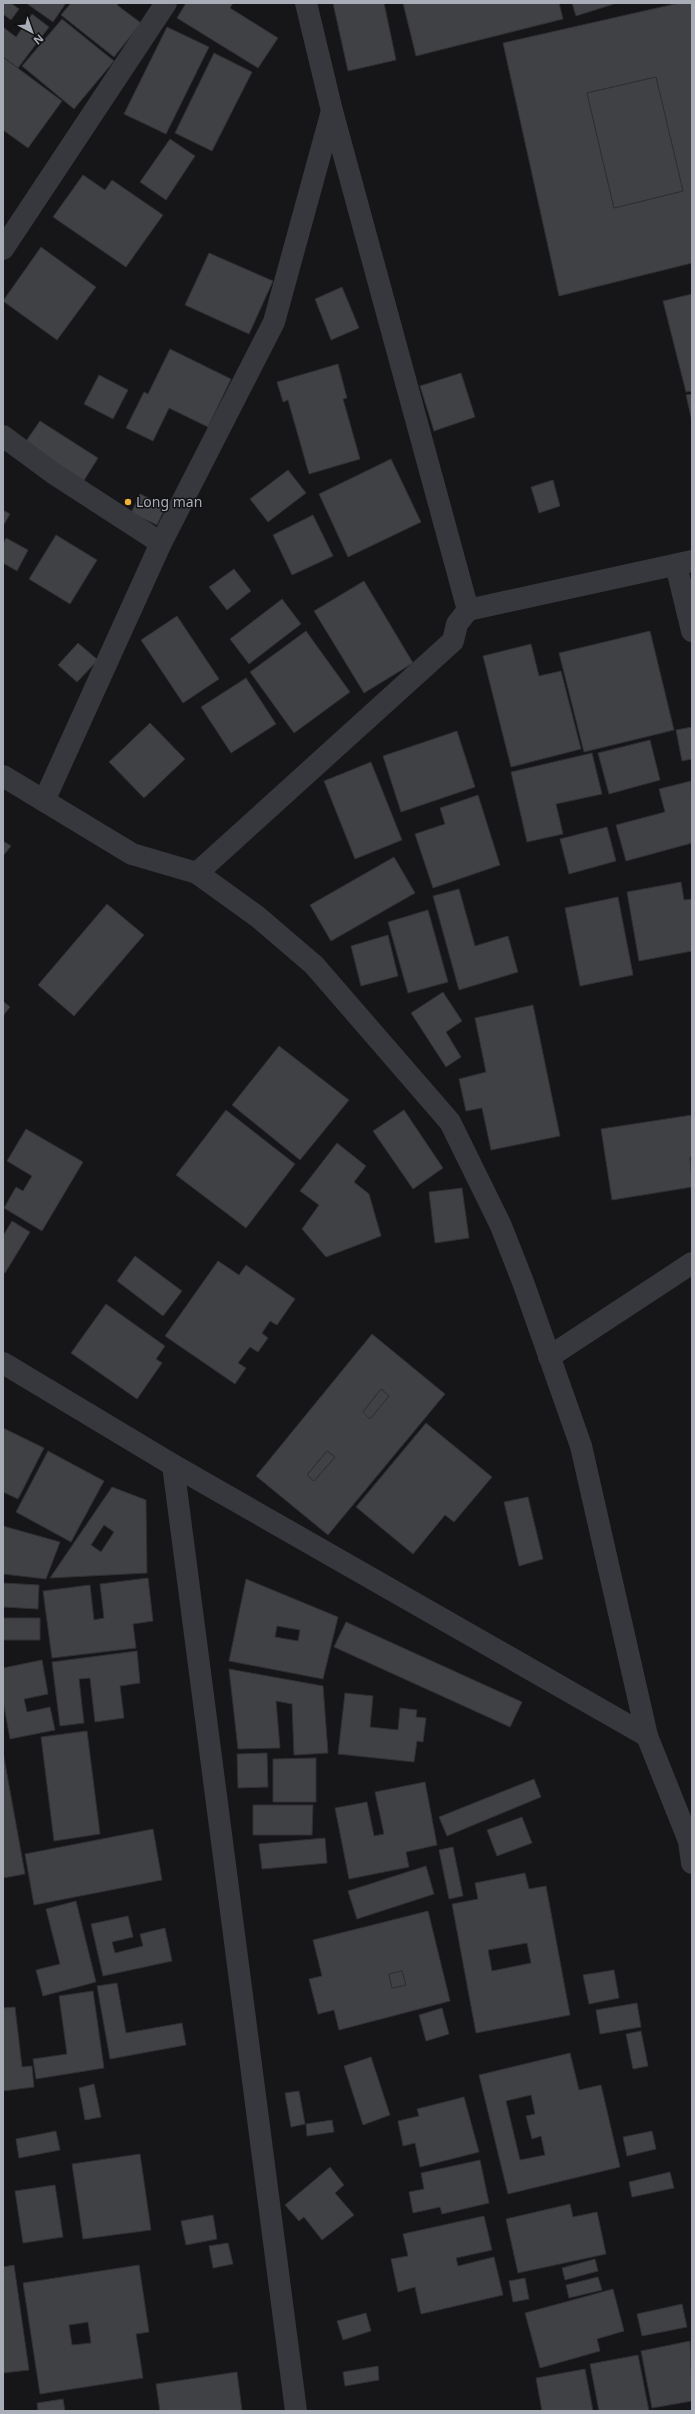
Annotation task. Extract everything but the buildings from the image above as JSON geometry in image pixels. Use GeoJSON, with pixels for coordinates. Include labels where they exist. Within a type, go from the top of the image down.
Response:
{"type":"FeatureCollection","features":[{"type":"Feature","properties":{"kind":"street"},"geometry":{"type":"LineString","coordinates":[[3,249],[166,3]]}},
{"type":"Feature","properties":{"kind":"street"},"geometry":{"type":"LineString","coordinates":[[306,3],[332,111],[468,610]]}},
{"type":"Feature","properties":{"kind":"street"},"geometry":{"type":"LineString","coordinates":[[44,801],[161,543],[274,322],[332,111]]}},
{"type":"Feature","properties":{"kind":"street"},"geometry":{"type":"LineString","coordinates":[[3,436],[53,473],[161,543]]}},
{"type":"Feature","properties":{"kind":"street"},"geometry":{"type":"LineString","coordinates":[[197,874],[453,642],[457,624],[468,610],[684,563],[692,631]]}},
{"type":"Feature","properties":{"kind":"street"},"geometry":{"type":"LineString","coordinates":[[3,776],[132,854],[197,874],[258,917],[314,965],[450,1122],[501,1226],[523,1282],[581,1446],[647,1736],[690,1841],[692,1862]]}},
{"type":"Feature","properties":{"kind":"street"},"geometry":{"type":"LineString","coordinates":[[549,1356],[692,1263]]}},
{"type":"Feature","properties":{"kind":"street"},"geometry":{"type":"LineString","coordinates":[[3,1362],[173,1465],[647,1736]]}},
{"type":"Feature","properties":{"kind":"street"},"geometry":{"type":"LineString","coordinates":[[173,1465],[296,2411]]}},
{"type":"Feature","properties":{"kind":"place","name":"Long man"},"geometry":{"type":"Point","coordinates":[128,502]}}]}
